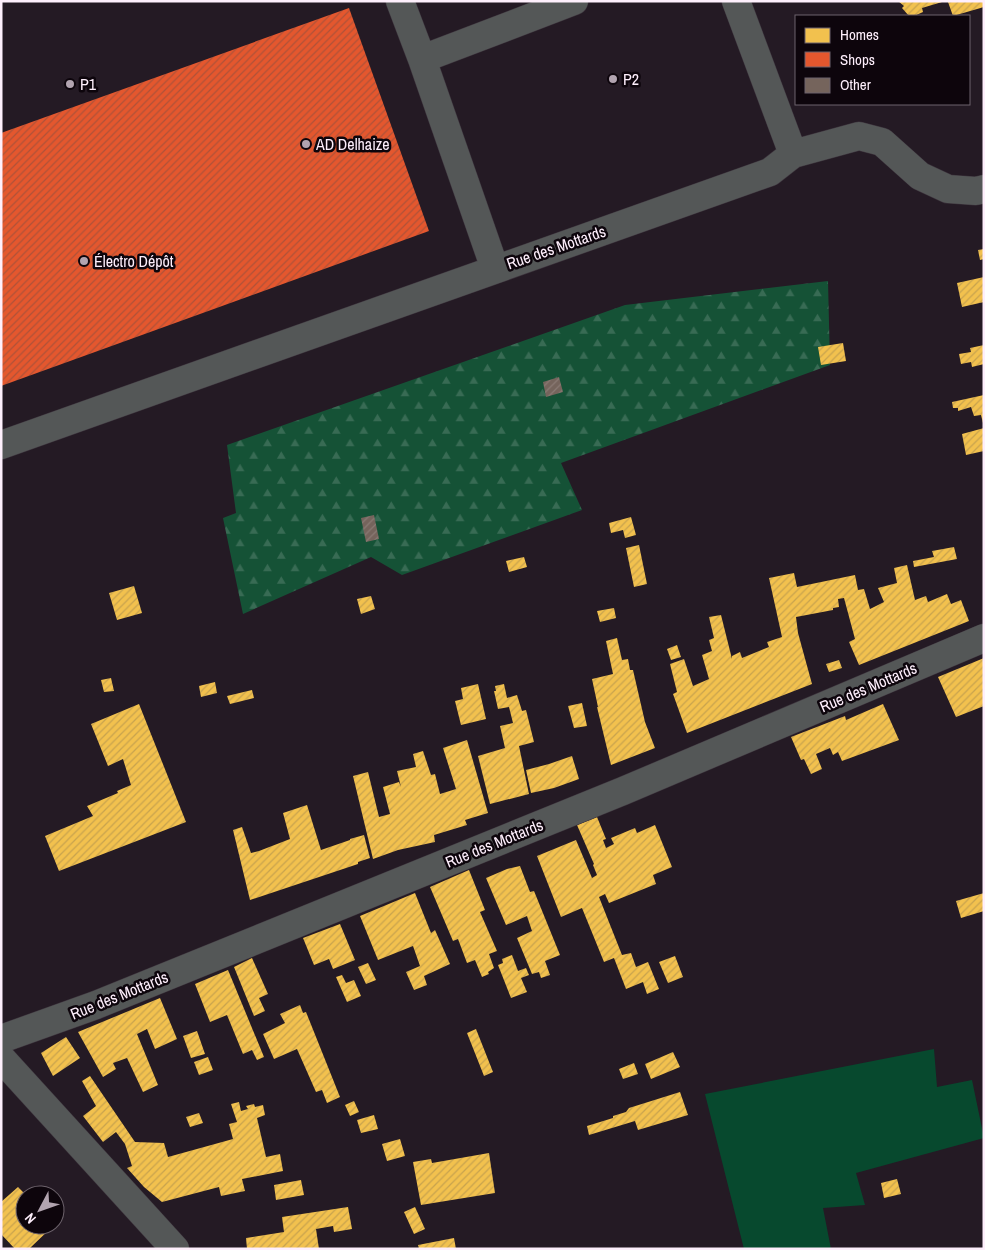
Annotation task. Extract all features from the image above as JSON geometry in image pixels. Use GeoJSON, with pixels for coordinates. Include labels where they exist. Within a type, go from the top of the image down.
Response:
{"type":"FeatureCollection","features":[{"type":"Feature","properties":{"kind":"street","name":"Rue des Mottards"},"geometry":{"type":"LineString","coordinates":[[400,1],[495,269],[770,172],[793,154],[859,136],[882,142],[920,176],[948,190],[976,191],[984,189]]}},
{"type":"Feature","properties":{"kind":"street"},"geometry":{"type":"LineString","coordinates":[[422,59],[574,1]]}},
{"type":"Feature","properties":{"kind":"street"},"geometry":{"type":"LineString","coordinates":[[736,1],[793,154]]}},
{"type":"Feature","properties":{"kind":"street"},"geometry":{"type":"LineString","coordinates":[[1,444],[495,269]]}},
{"type":"Feature","properties":{"kind":"street","name":"Rue des Mottards"},"geometry":{"type":"LineString","coordinates":[[1,1039],[96,1005],[623,791],[984,638]]}},
{"type":"Feature","properties":{"kind":"street"},"geometry":{"type":"LineString","coordinates":[[1,1058],[175,1249]]}},
{"type":"Feature","properties":{"kind":"green space"},"geometry":{"type":"Polygon","coordinates":[[[828,281],[830,365],[561,463],[582,510],[402,575],[371,557],[243,614],[223,518],[236,513],[227,445],[625,305],[828,281]]]}},
{"type":"Feature","properties":{"kind":"green space"},"geometry":{"type":"Polygon","coordinates":[[[934,1049],[937,1087],[972,1080],[984,1138],[856,1173],[865,1205],[823,1208],[831,1249],[744,1249],[705,1094],[934,1049]]]}},
{"type":"Feature","properties":{"kind":"building: Homes"},"geometry":{"type":"Polygon","coordinates":[[[898,1],[942,1],[922,8],[923,12],[916,15],[908,15],[902,8],[904,6],[898,1]]]}},
{"type":"Feature","properties":{"kind":"building: Homes"},"geometry":{"type":"Polygon","coordinates":[[[984,1],[984,7],[953,15],[948,2],[984,1]]]}},
{"type":"Feature","properties":{"kind":"building: Homes"},"geometry":{"type":"Polygon","coordinates":[[[984,249],[984,259],[980,260],[978,250],[984,249]]]}},
{"type":"Feature","properties":{"kind":"building: Homes"},"geometry":{"type":"Polygon","coordinates":[[[984,277],[984,302],[962,307],[957,283],[984,277]]]}},
{"type":"Feature","properties":{"kind":"building: Homes"},"geometry":{"type":"Polygon","coordinates":[[[843,343],[846,361],[821,365],[818,347],[843,343]]]}},
{"type":"Feature","properties":{"kind":"building: Homes"},"geometry":{"type":"Polygon","coordinates":[[[984,345],[984,364],[972,367],[971,362],[961,364],[959,354],[971,352],[970,348],[984,345]]]}},
{"type":"Feature","properties":{"kind":"building: Homes"},"geometry":{"type":"Polygon","coordinates":[[[984,395],[984,427],[981,415],[974,416],[971,407],[958,411],[958,408],[953,408],[952,402],[984,395]]]}},
{"type":"Feature","properties":{"kind":"building: Homes"},"geometry":{"type":"Polygon","coordinates":[[[984,428],[984,451],[966,455],[962,434],[984,428]]]}},
{"type":"Feature","properties":{"kind":"building: Homes"},"geometry":{"type":"Polygon","coordinates":[[[631,517],[636,535],[625,538],[623,530],[611,533],[609,523],[631,517]]]}},
{"type":"Feature","properties":{"kind":"building: Homes"},"geometry":{"type":"Polygon","coordinates":[[[639,545],[647,584],[634,587],[626,548],[639,545]]]}},
{"type":"Feature","properties":{"kind":"building: Homes"},"geometry":{"type":"Polygon","coordinates":[[[954,547],[957,559],[914,567],[913,561],[934,557],[932,551],[954,547]]]}},
{"type":"Feature","properties":{"kind":"building: Homes"},"geometry":{"type":"Polygon","coordinates":[[[524,557],[527,567],[509,572],[506,561],[524,557]]]}},
{"type":"Feature","properties":{"kind":"building: Homes"},"geometry":{"type":"Polygon","coordinates":[[[907,565],[915,600],[926,596],[928,602],[947,594],[951,604],[961,600],[969,621],[859,665],[849,642],[855,639],[844,598],[838,599],[839,607],[833,608],[833,610],[796,617],[798,633],[812,684],[687,733],[673,694],[677,692],[670,664],[684,659],[693,686],[709,679],[702,655],[712,651],[709,640],[714,638],[709,617],[721,615],[732,659],[732,656],[740,652],[742,658],[769,647],[767,642],[782,637],[769,578],[794,573],[797,587],[855,575],[858,590],[864,589],[870,609],[884,602],[878,588],[897,583],[894,568],[907,565]]]}},
{"type":"Feature","properties":{"kind":"building: Homes"},"geometry":{"type":"Polygon","coordinates":[[[134,586],[142,613],[117,620],[109,593],[134,586]]]}},
{"type":"Feature","properties":{"kind":"building: Homes"},"geometry":{"type":"Polygon","coordinates":[[[371,596],[375,609],[361,614],[357,599],[371,596]]]}},
{"type":"Feature","properties":{"kind":"building: Homes"},"geometry":{"type":"Polygon","coordinates":[[[614,608],[616,618],[600,622],[597,611],[614,608]]]}},
{"type":"Feature","properties":{"kind":"building: Homes"},"geometry":{"type":"Polygon","coordinates":[[[617,638],[622,660],[628,659],[630,670],[633,670],[645,722],[655,748],[611,765],[592,679],[613,674],[606,641],[617,638]]]}},
{"type":"Feature","properties":{"kind":"building: Homes"},"geometry":{"type":"Polygon","coordinates":[[[677,645],[681,657],[671,660],[667,649],[677,645]]]}},
{"type":"Feature","properties":{"kind":"building: Homes"},"geometry":{"type":"Polygon","coordinates":[[[984,658],[984,706],[956,717],[938,677],[984,658]]]}},
{"type":"Feature","properties":{"kind":"building: Homes"},"geometry":{"type":"Polygon","coordinates":[[[839,660],[842,668],[829,672],[826,664],[839,660]]]}},
{"type":"Feature","properties":{"kind":"building: Homes"},"geometry":{"type":"Polygon","coordinates":[[[111,678],[114,691],[104,692],[101,680],[111,678]]]}},
{"type":"Feature","properties":{"kind":"building: Homes"},"geometry":{"type":"Polygon","coordinates":[[[215,682],[217,693],[201,697],[199,686],[215,682]]]}},
{"type":"Feature","properties":{"kind":"building: Homes"},"geometry":{"type":"Polygon","coordinates":[[[478,684],[486,719],[461,725],[455,701],[463,699],[461,688],[478,684]]]}},
{"type":"Feature","properties":{"kind":"building: Homes"},"geometry":{"type":"Polygon","coordinates":[[[504,684],[507,698],[517,695],[522,711],[526,710],[534,742],[519,746],[529,794],[490,804],[478,756],[505,748],[500,726],[513,723],[509,707],[498,709],[494,691],[496,691],[495,686],[504,684]]]}},
{"type":"Feature","properties":{"kind":"building: Homes"},"geometry":{"type":"Polygon","coordinates":[[[252,690],[254,698],[230,704],[227,696],[252,690]]]}},
{"type":"Feature","properties":{"kind":"building: Homes"},"geometry":{"type":"Polygon","coordinates":[[[582,703],[587,726],[574,728],[568,706],[582,703]]]}},
{"type":"Feature","properties":{"kind":"building: Homes"},"geometry":{"type":"Polygon","coordinates":[[[139,704],[186,822],[59,871],[45,836],[93,816],[87,806],[118,793],[117,791],[131,785],[123,759],[108,766],[91,724],[139,704]]]}},
{"type":"Feature","properties":{"kind":"building: Homes"},"geometry":{"type":"Polygon","coordinates":[[[883,704],[899,740],[842,761],[838,752],[833,755],[830,748],[816,754],[822,769],[811,774],[804,759],[801,760],[791,737],[845,716],[846,720],[883,704]]]}},
{"type":"Feature","properties":{"kind":"building: Homes"},"geometry":{"type":"Polygon","coordinates":[[[467,740],[488,813],[465,820],[467,825],[434,835],[435,842],[398,850],[373,859],[353,776],[368,772],[379,817],[390,814],[383,787],[399,782],[401,787],[397,771],[416,767],[413,754],[423,751],[431,775],[435,774],[440,794],[456,789],[443,748],[467,740]]]}},
{"type":"Feature","properties":{"kind":"building: Homes"},"geometry":{"type":"Polygon","coordinates":[[[572,756],[579,779],[554,788],[531,793],[526,770],[572,756]]]}},
{"type":"Feature","properties":{"kind":"building: Homes"},"geometry":{"type":"Polygon","coordinates":[[[307,805],[321,850],[364,835],[370,858],[358,862],[358,864],[250,900],[233,830],[242,827],[251,853],[259,851],[290,839],[283,813],[307,805]]]}},
{"type":"Feature","properties":{"kind":"building: Homes"},"geometry":{"type":"Polygon","coordinates":[[[597,817],[606,839],[603,840],[606,848],[614,844],[611,838],[635,828],[637,833],[655,825],[672,867],[653,875],[656,884],[609,903],[605,894],[599,897],[622,955],[631,953],[636,967],[648,962],[659,989],[647,994],[643,982],[626,989],[614,958],[604,962],[582,908],[561,917],[537,856],[576,840],[592,878],[597,875],[577,825],[597,817]]]}},
{"type":"Feature","properties":{"kind":"building: Homes"},"geometry":{"type":"Polygon","coordinates":[[[520,866],[530,892],[534,891],[560,955],[545,961],[550,975],[541,978],[539,972],[532,974],[517,938],[532,931],[527,916],[506,925],[486,878],[520,866]]]}},
{"type":"Feature","properties":{"kind":"building: Homes"},"geometry":{"type":"Polygon","coordinates":[[[469,870],[485,910],[480,912],[497,951],[489,954],[494,968],[488,972],[489,974],[482,977],[475,960],[467,963],[458,939],[453,941],[430,887],[469,870]]]}},
{"type":"Feature","properties":{"kind":"building: Homes"},"geometry":{"type":"Polygon","coordinates":[[[415,893],[431,933],[435,930],[450,964],[424,976],[427,985],[414,990],[406,972],[420,966],[413,946],[378,960],[360,916],[415,893]]]}},
{"type":"Feature","properties":{"kind":"building: Homes"},"geometry":{"type":"Polygon","coordinates":[[[984,893],[984,911],[961,918],[956,901],[984,893]]]}},
{"type":"Feature","properties":{"kind":"building: Homes"},"geometry":{"type":"Polygon","coordinates":[[[340,924],[355,960],[333,969],[329,959],[314,965],[303,938],[340,924]]]}},
{"type":"Feature","properties":{"kind":"building: Homes"},"geometry":{"type":"Polygon","coordinates":[[[512,955],[518,971],[526,968],[529,975],[521,978],[527,992],[511,998],[498,965],[503,963],[502,959],[512,955]]]}},
{"type":"Feature","properties":{"kind":"building: Homes"},"geometry":{"type":"Polygon","coordinates":[[[675,956],[683,977],[668,983],[659,962],[675,956]]]}},
{"type":"Feature","properties":{"kind":"building: Homes"},"geometry":{"type":"Polygon","coordinates":[[[252,958],[268,994],[259,998],[265,1011],[254,1016],[234,967],[252,958]]]}},
{"type":"Feature","properties":{"kind":"building: Homes"},"geometry":{"type":"Polygon","coordinates":[[[368,963],[376,980],[366,984],[358,967],[368,963]]]}},
{"type":"Feature","properties":{"kind":"building: Homes"},"geometry":{"type":"Polygon","coordinates":[[[228,970],[264,1057],[257,1060],[252,1050],[243,1054],[227,1015],[210,1022],[195,984],[228,970]]]}},
{"type":"Feature","properties":{"kind":"building: Homes"},"geometry":{"type":"Polygon","coordinates":[[[342,975],[346,983],[354,980],[361,996],[347,1002],[336,977],[342,975]]]}},
{"type":"Feature","properties":{"kind":"building: Homes"},"geometry":{"type":"Polygon","coordinates":[[[160,998],[177,1039],[155,1049],[147,1029],[137,1034],[158,1085],[143,1092],[127,1058],[113,1063],[116,1069],[103,1077],[78,1032],[160,998]]]}},
{"type":"Feature","properties":{"kind":"building: Homes"},"geometry":{"type":"Polygon","coordinates":[[[300,1005],[303,1013],[306,1012],[340,1097],[327,1103],[322,1090],[316,1092],[297,1049],[274,1059],[263,1034],[285,1023],[280,1014],[300,1005]]]}},
{"type":"Feature","properties":{"kind":"building: Homes"},"geometry":{"type":"Polygon","coordinates":[[[476,1029],[493,1072],[484,1076],[467,1033],[476,1029]]]}},
{"type":"Feature","properties":{"kind":"building: Homes"},"geometry":{"type":"Polygon","coordinates":[[[197,1031],[205,1054],[191,1058],[183,1036],[197,1031]]]}},
{"type":"Feature","properties":{"kind":"building: Homes"},"geometry":{"type":"Polygon","coordinates":[[[66,1037],[80,1058],[53,1076],[41,1053],[66,1037]]]}},
{"type":"Feature","properties":{"kind":"building: Homes"},"geometry":{"type":"Polygon","coordinates":[[[673,1052],[680,1067],[651,1079],[645,1064],[673,1052]]]}},
{"type":"Feature","properties":{"kind":"building: Homes"},"geometry":{"type":"Polygon","coordinates":[[[208,1057],[213,1070],[199,1075],[194,1062],[208,1057]]]}},
{"type":"Feature","properties":{"kind":"building: Homes"},"geometry":{"type":"Polygon","coordinates":[[[634,1063],[638,1074],[623,1079],[619,1069],[634,1063]]]}},
{"type":"Feature","properties":{"kind":"building: Homes"},"geometry":{"type":"Polygon","coordinates":[[[90,1076],[135,1142],[164,1143],[168,1157],[233,1139],[229,1124],[237,1122],[231,1104],[239,1102],[241,1111],[248,1109],[246,1106],[254,1104],[255,1107],[263,1105],[265,1115],[257,1118],[266,1157],[280,1154],[283,1171],[242,1179],[245,1191],[221,1196],[219,1187],[162,1202],[144,1187],[127,1168],[132,1166],[125,1144],[116,1132],[103,1142],[83,1116],[96,1106],[82,1081],[90,1076]]]}},
{"type":"Feature","properties":{"kind":"building: Homes"},"geometry":{"type":"Polygon","coordinates":[[[680,1092],[688,1115],[638,1130],[635,1121],[589,1135],[587,1126],[613,1118],[613,1116],[626,1112],[629,1108],[680,1092]]]}},
{"type":"Feature","properties":{"kind":"building: Homes"},"geometry":{"type":"Polygon","coordinates":[[[354,1101],[359,1112],[350,1116],[345,1105],[354,1101]]]}},
{"type":"Feature","properties":{"kind":"building: Homes"},"geometry":{"type":"Polygon","coordinates":[[[199,1113],[203,1123],[190,1127],[186,1117],[199,1113]]]}},
{"type":"Feature","properties":{"kind":"building: Homes"},"geometry":{"type":"Polygon","coordinates":[[[374,1115],[378,1129],[361,1133],[357,1120],[374,1115]]]}},
{"type":"Feature","properties":{"kind":"building: Homes"},"geometry":{"type":"Polygon","coordinates":[[[400,1139],[405,1156],[387,1161],[382,1144],[400,1139]]]}},
{"type":"Feature","properties":{"kind":"building: Homes"},"geometry":{"type":"Polygon","coordinates":[[[489,1153],[495,1193],[421,1205],[413,1162],[431,1159],[432,1163],[489,1153]]]}},
{"type":"Feature","properties":{"kind":"building: Homes"},"geometry":{"type":"Polygon","coordinates":[[[897,1179],[901,1194],[884,1198],[881,1183],[897,1179]]]}},
{"type":"Feature","properties":{"kind":"building: Homes"},"geometry":{"type":"Polygon","coordinates":[[[301,1180],[304,1195],[276,1200],[274,1185],[301,1180]]]}},
{"type":"Feature","properties":{"kind":"building: Homes"},"geometry":{"type":"Polygon","coordinates":[[[15,1190],[15,1235],[44,1235],[29,1249],[15,1249],[1,1234],[1,1202],[15,1190]]]}},
{"type":"Feature","properties":{"kind":"building: Homes"},"geometry":{"type":"Polygon","coordinates":[[[348,1207],[352,1229],[334,1232],[333,1226],[316,1229],[319,1249],[247,1249],[246,1238],[284,1232],[282,1217],[348,1207]]]}},
{"type":"Feature","properties":{"kind":"building: Homes"},"geometry":{"type":"Polygon","coordinates":[[[415,1207],[425,1229],[414,1234],[404,1212],[415,1207]]]}},
{"type":"Feature","properties":{"kind":"building: Homes"},"geometry":{"type":"Polygon","coordinates":[[[454,1238],[456,1249],[419,1249],[418,1245],[454,1238]]]}},
{"type":"Feature","properties":{"kind":"building: Shops"},"geometry":{"type":"Polygon","coordinates":[[[349,8],[429,231],[1,386],[1,133],[349,8]]]}},
{"type":"Feature","properties":{"kind":"building: Other"},"geometry":{"type":"Polygon","coordinates":[[[559,377],[563,392],[546,397],[543,382],[559,377]]]}},
{"type":"Feature","properties":{"kind":"building: Other"},"geometry":{"type":"Polygon","coordinates":[[[374,515],[379,539],[366,542],[361,518],[374,515]]]}},
{"type":"Feature","properties":{"kind":"place","name":"P2"},"geometry":{"type":"Point","coordinates":[613,79]}},
{"type":"Feature","properties":{"kind":"place","name":"P1"},"geometry":{"type":"Point","coordinates":[70,84]}},
{"type":"Feature","properties":{"kind":"place","name":"AD Delhaize"},"geometry":{"type":"Point","coordinates":[306,144]}},
{"type":"Feature","properties":{"kind":"place","name":"Électro Dépôt"},"geometry":{"type":"Point","coordinates":[84,261]}}]}
